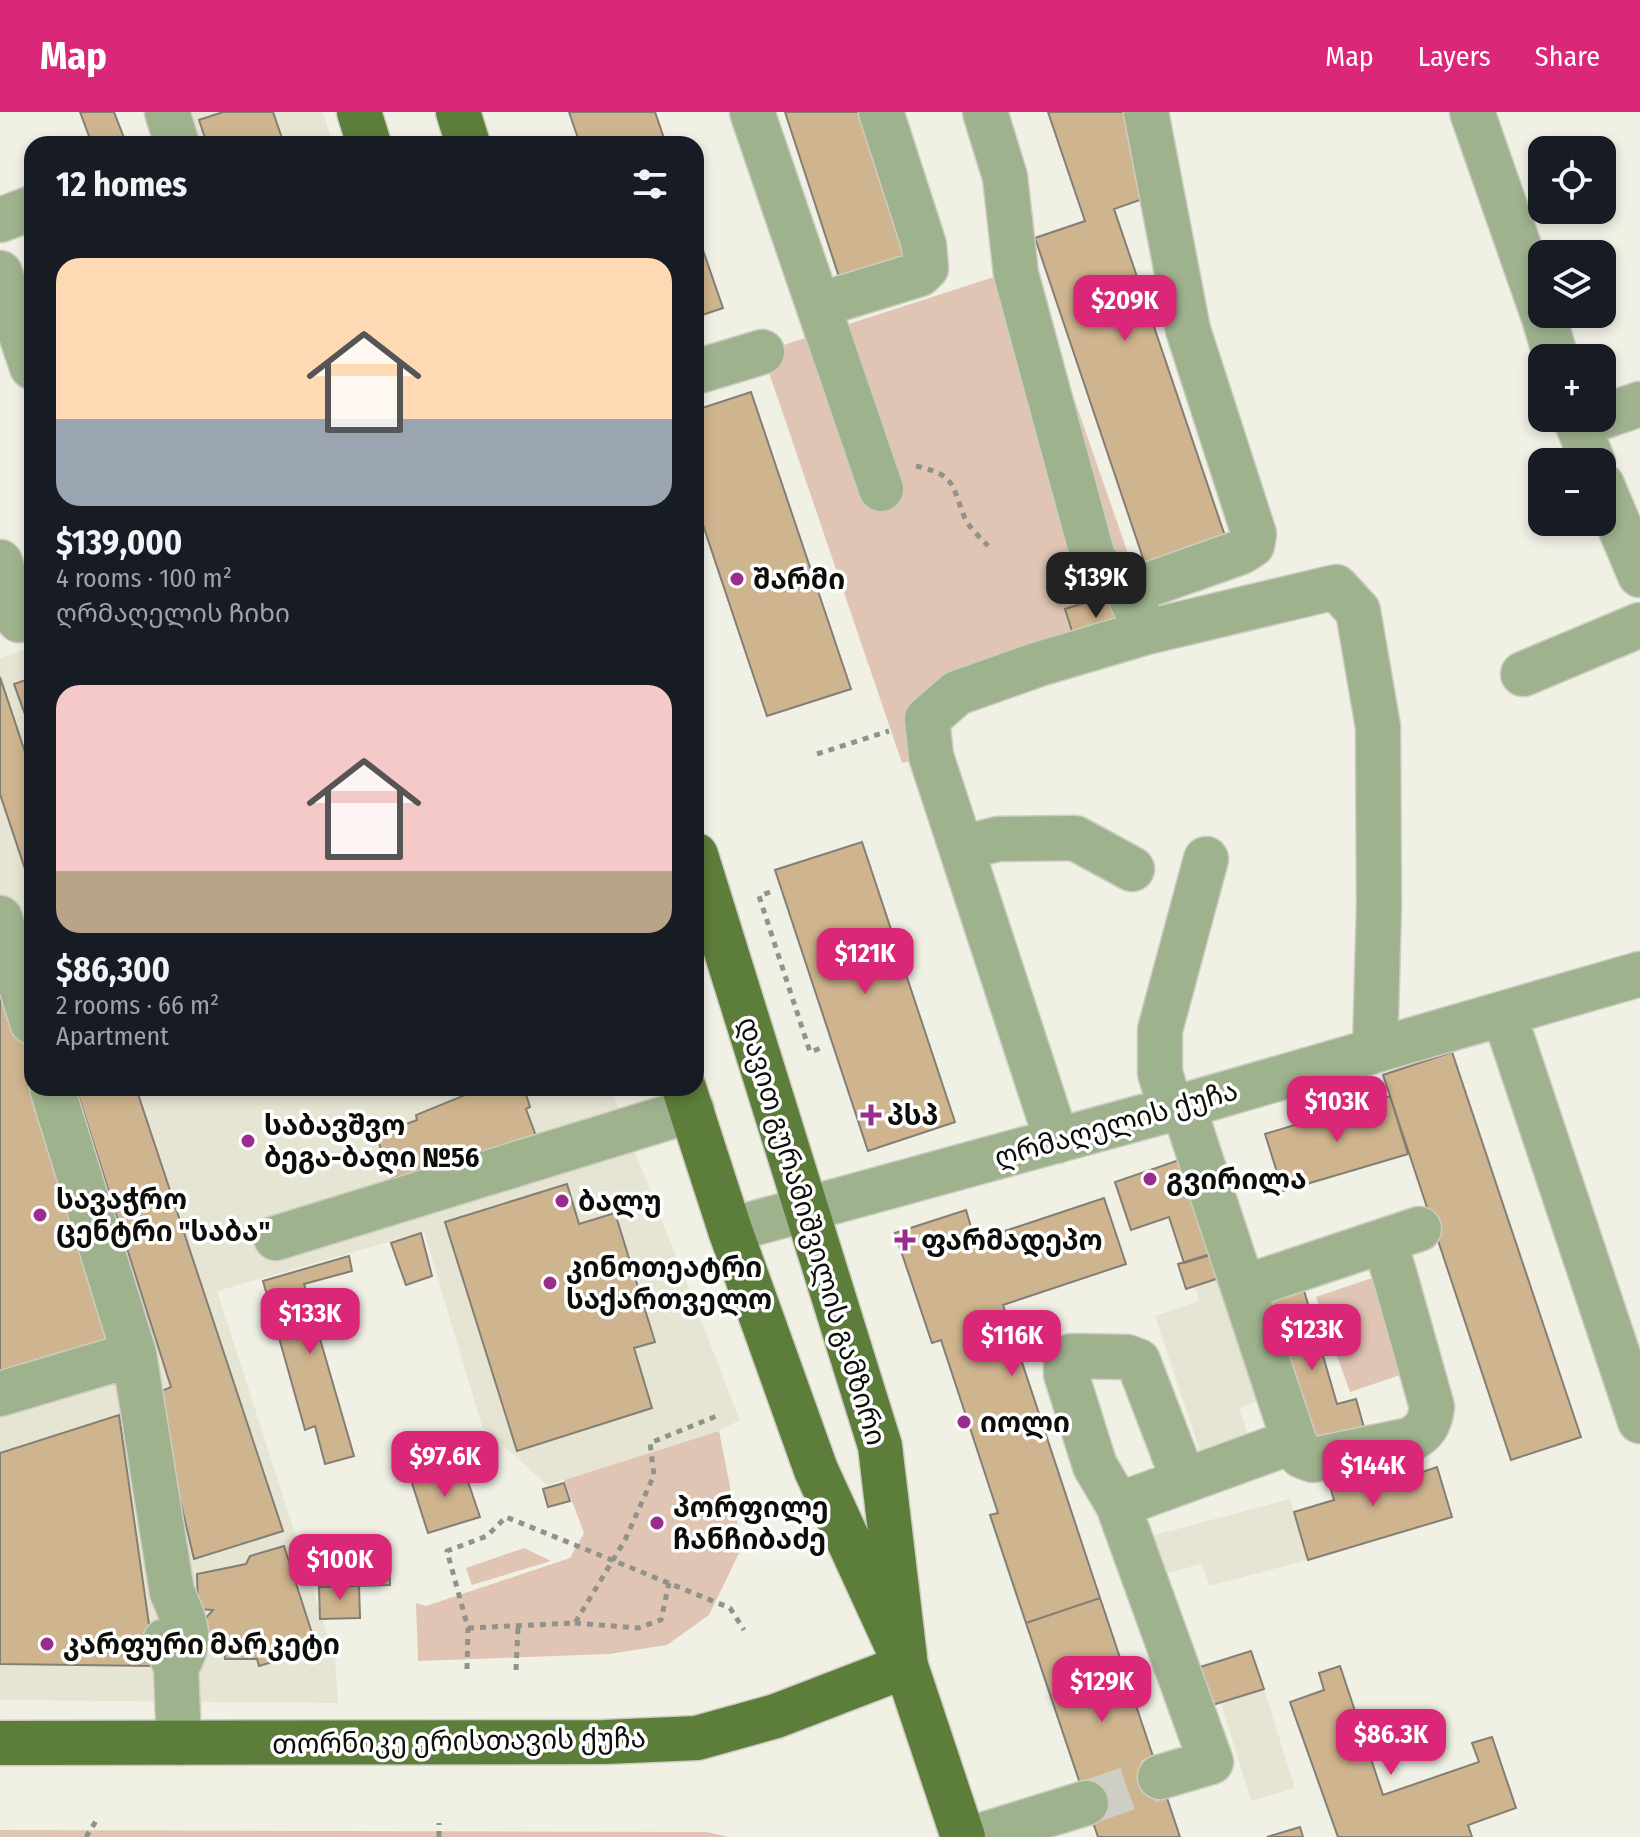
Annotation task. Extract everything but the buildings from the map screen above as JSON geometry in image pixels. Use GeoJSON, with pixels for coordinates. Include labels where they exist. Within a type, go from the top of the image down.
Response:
{"type":"FeatureCollection","features":[{"type":"Feature","properties":{"kind":"main road"},"geometry":{"type":"LineString","coordinates":[[359,112],[366,136]]}},
{"type":"Feature","properties":{"kind":"main road"},"geometry":{"type":"LineString","coordinates":[[458,112],[466,136]]}},
{"type":"Feature","properties":{"kind":"main road","name":"დავით გურამიშვილის გამზირი"},"geometry":{"type":"LineString","coordinates":[[704,881],[880,1446],[906,1666]]}},
{"type":"Feature","properties":{"kind":"main road"},"geometry":{"type":"LineString","coordinates":[[688,1099],[730,1230],[816,1470],[906,1666],[963,1837]]}},
{"type":"Feature","properties":{"kind":"main road","name":"თორნიკე ერისთავის ქუჩა"},"geometry":{"type":"LineString","coordinates":[[0,1743],[589,1742],[697,1738],[776,1716],[906,1666]]}},
{"type":"Feature","properties":{"kind":"street"},"geometry":{"type":"LineString","coordinates":[[167,112],[174,136]]}},
{"type":"Feature","properties":{"kind":"street"},"geometry":{"type":"LineString","coordinates":[[752,112],[876,475]]}},
{"type":"Feature","properties":{"kind":"street"},"geometry":{"type":"LineString","coordinates":[[819,305],[920,274],[926,268],[924,245],[881,112]]}},
{"type":"Feature","properties":{"kind":"street"},"geometry":{"type":"LineString","coordinates":[[985,112],[1005,177],[1016,274],[1094,561],[1128,592],[1147,632]]}},
{"type":"Feature","properties":{"kind":"street"},"geometry":{"type":"LineString","coordinates":[[1128,592],[1241,552],[1252,545],[1254,534],[1188,330],[1146,112]]}},
{"type":"Feature","properties":{"kind":"street"},"geometry":{"type":"LineString","coordinates":[[1472,112],[1528,273]]}},
{"type":"Feature","properties":{"kind":"street"},"geometry":{"type":"LineString","coordinates":[[0,220],[24,211]]}},
{"type":"Feature","properties":{"kind":"street"},"geometry":{"type":"LineString","coordinates":[[0,273],[24,344]]}},
{"type":"Feature","properties":{"kind":"street"},"geometry":{"type":"LineString","coordinates":[[704,370],[762,352]]}},
{"type":"Feature","properties":{"kind":"street"},"geometry":{"type":"LineString","coordinates":[[1616,415],[1640,404]]}},
{"type":"Feature","properties":{"kind":"street"},"geometry":{"type":"LineString","coordinates":[[1616,518],[1640,575]]}},
{"type":"Feature","properties":{"kind":"street"},"geometry":{"type":"LineString","coordinates":[[0,562],[19,620],[24,618]]}},
{"type":"Feature","properties":{"kind":"street"},"geometry":{"type":"LineString","coordinates":[[1057,1141],[931,756],[927,719],[957,693],[1147,632],[1336,587],[1358,611],[1378,727],[1379,906],[1375,1050]]}},
{"type":"Feature","properties":{"kind":"street"},"geometry":{"type":"LineString","coordinates":[[1523,674],[1640,625]]}},
{"type":"Feature","properties":{"kind":"street"},"geometry":{"type":"LineString","coordinates":[[962,848],[998,839],[1075,838],[1132,869]]}},
{"type":"Feature","properties":{"kind":"street"},"geometry":{"type":"LineString","coordinates":[[1206,859],[1160,1030],[1160,1073],[1177,1107],[1245,1287],[1294,1441],[1302,1456],[1313,1460],[1409,1440],[1422,1434],[1432,1407],[1402,1235],[1245,1287]]}},
{"type":"Feature","properties":{"kind":"street"},"geometry":{"type":"LineString","coordinates":[[0,918],[24,996]]}},
{"type":"Feature","properties":{"kind":"street","name":"ღრმაღელის ქუჩა"},"geometry":{"type":"LineString","coordinates":[[730,1230],[806,1212],[1640,974]]}},
{"type":"Feature","properties":{"kind":"street"},"geometry":{"type":"LineString","coordinates":[[1504,1014],[1640,1421]]}},
{"type":"Feature","properties":{"kind":"street"},"geometry":{"type":"LineString","coordinates":[[54,1096],[134,1354],[172,1592],[185,1623],[187,1651],[176,1667],[179,1743]]}},
{"type":"Feature","properties":{"kind":"street"},"geometry":{"type":"LineString","coordinates":[[276,1238],[688,1099]]}},
{"type":"Feature","properties":{"kind":"street"},"geometry":{"type":"LineString","coordinates":[[0,1394],[134,1354]]}},
{"type":"Feature","properties":{"kind":"street"},"geometry":{"type":"LineString","coordinates":[[1160,1777],[1211,1762],[1118,1505],[1095,1466],[1066,1374],[1066,1363],[1072,1356],[1138,1361],[1184,1481]]}},
{"type":"Feature","properties":{"kind":"street"},"geometry":{"type":"LineString","coordinates":[[1118,1505],[1294,1441]]}},
{"type":"Feature","properties":{"kind":"street"},"geometry":{"type":"LineString","coordinates":[[976,1837],[1086,1803]]}},
{"type":"Feature","properties":{"kind":"path"},"geometry":{"type":"LineString","coordinates":[[876,475],[893,461],[942,474],[955,484],[965,519],[988,546]]}},
{"type":"Feature","properties":{"kind":"path"},"geometry":{"type":"LineString","coordinates":[[817,754],[887,731]]}},
{"type":"Feature","properties":{"kind":"path"},"geometry":{"type":"LineString","coordinates":[[770,892],[759,896],[810,1052],[821,1048]]}},
{"type":"Feature","properties":{"kind":"path"},"geometry":{"type":"LineString","coordinates":[[575,1623],[613,1560],[654,1475],[650,1443],[719,1415]]}},
{"type":"Feature","properties":{"kind":"path"},"geometry":{"type":"LineString","coordinates":[[467,1669],[468,1628],[447,1551],[487,1536],[506,1517],[730,1608],[739,1616],[744,1630]]}},
{"type":"Feature","properties":{"kind":"path"},"geometry":{"type":"LineString","coordinates":[[468,1628],[575,1623],[638,1628],[661,1620],[669,1583]]}},
{"type":"Feature","properties":{"kind":"path"},"geometry":{"type":"LineString","coordinates":[[516,1670],[518,1626]]}},
{"type":"Feature","properties":{"kind":"path"},"geometry":{"type":"LineString","coordinates":[[86,1837],[96,1821]]}},
{"type":"Feature","properties":{"kind":"path"},"geometry":{"type":"LineString","coordinates":[[439,1823],[439,1837]]}},
{"type":"Feature","properties":{"kind":"shaded area"},"geometry":{"type":"Polygon","coordinates":[[[186,112],[323,112],[330,136],[195,136],[186,112]]]}},
{"type":"Feature","properties":{"kind":"shaded area"},"geometry":{"type":"Polygon","coordinates":[[[1028,266],[1156,634],[950,714],[931,756],[902,763],[762,352],[1028,266]]]}},
{"type":"Feature","properties":{"kind":"shaded area"},"geometry":{"type":"Polygon","coordinates":[[[24,650],[24,1096],[613,1096],[740,1420],[719,1431],[547,1485],[482,1426],[424,1232],[217,1291],[335,1658],[338,1703],[0,1700],[0,658],[24,650]]]}},
{"type":"Feature","properties":{"kind":"shaded area"},"geometry":{"type":"Polygon","coordinates":[[[1228,1275],[1270,1397],[1239,1408],[1248,1435],[1200,1451],[1155,1316],[1199,1301],[1195,1286],[1228,1275]]]}},
{"type":"Feature","properties":{"kind":"shaded area"},"geometry":{"type":"Polygon","coordinates":[[[1378,1276],[1412,1371],[1350,1392],[1316,1297],[1378,1276]]]}},
{"type":"Feature","properties":{"kind":"shaded area"},"geometry":{"type":"Polygon","coordinates":[[[719,1431],[742,1547],[709,1615],[667,1645],[609,1654],[418,1661],[416,1603],[426,1606],[570,1558],[584,1533],[564,1480],[719,1431]]]}},
{"type":"Feature","properties":{"kind":"shaded area"},"geometry":{"type":"Polygon","coordinates":[[[1290,1499],[1308,1560],[1209,1586],[1202,1564],[1161,1575],[1151,1536],[1290,1499]]]}},
{"type":"Feature","properties":{"kind":"shaded area"},"geometry":{"type":"Polygon","coordinates":[[[524,1548],[551,1561],[472,1585],[466,1568],[524,1548]]]}},
{"type":"Feature","properties":{"kind":"shaded area"},"geometry":{"type":"Polygon","coordinates":[[[1264,1689],[1295,1788],[1251,1801],[1221,1703],[1264,1689]]]}},
{"type":"Feature","properties":{"kind":"shaded area"},"geometry":{"type":"Polygon","coordinates":[[[0,1830],[707,1832],[728,1837],[0,1837],[0,1830]]]}},
{"type":"Feature","properties":{"kind":"tunnel"},"geometry":{"type":"LineString","coordinates":[[1086,1803],[1160,1777]]}},
{"type":"Feature","properties":{"kind":"place","name":"შარმი"},"geometry":{"type":"Point","coordinates":[737,579]}},
{"type":"Feature","properties":{"kind":"place","name":"პსპ"},"geometry":{"type":"Point","coordinates":[871,1115]}},
{"type":"Feature","properties":{"kind":"place","name":"საბავშვო ბეგა-ბაღი №56"},"geometry":{"type":"Point","coordinates":[248,1141]}},
{"type":"Feature","properties":{"kind":"place","name":"გვირილა"},"geometry":{"type":"Point","coordinates":[1150,1179]}},
{"type":"Feature","properties":{"kind":"place","name":"ბალუ"},"geometry":{"type":"Point","coordinates":[562,1201]}},
{"type":"Feature","properties":{"kind":"place","name":"სავაჭრო ცენტრი \"საბა\""},"geometry":{"type":"Point","coordinates":[40,1215]}},
{"type":"Feature","properties":{"kind":"place","name":"ფარმადეპო"},"geometry":{"type":"Point","coordinates":[905,1240]}},
{"type":"Feature","properties":{"kind":"place","name":"კინოთეატრი საქართველო"},"geometry":{"type":"Point","coordinates":[550,1283]}},
{"type":"Feature","properties":{"kind":"place","name":"იოლი"},"geometry":{"type":"Point","coordinates":[964,1422]}},
{"type":"Feature","properties":{"kind":"place","name":"პორფილე ჩანჩიბაძე"},"geometry":{"type":"Point","coordinates":[657,1523]}},
{"type":"Feature","properties":{"kind":"place","name":"კარფური მარკეტი"},"geometry":{"type":"Point","coordinates":[47,1644]}}]}
